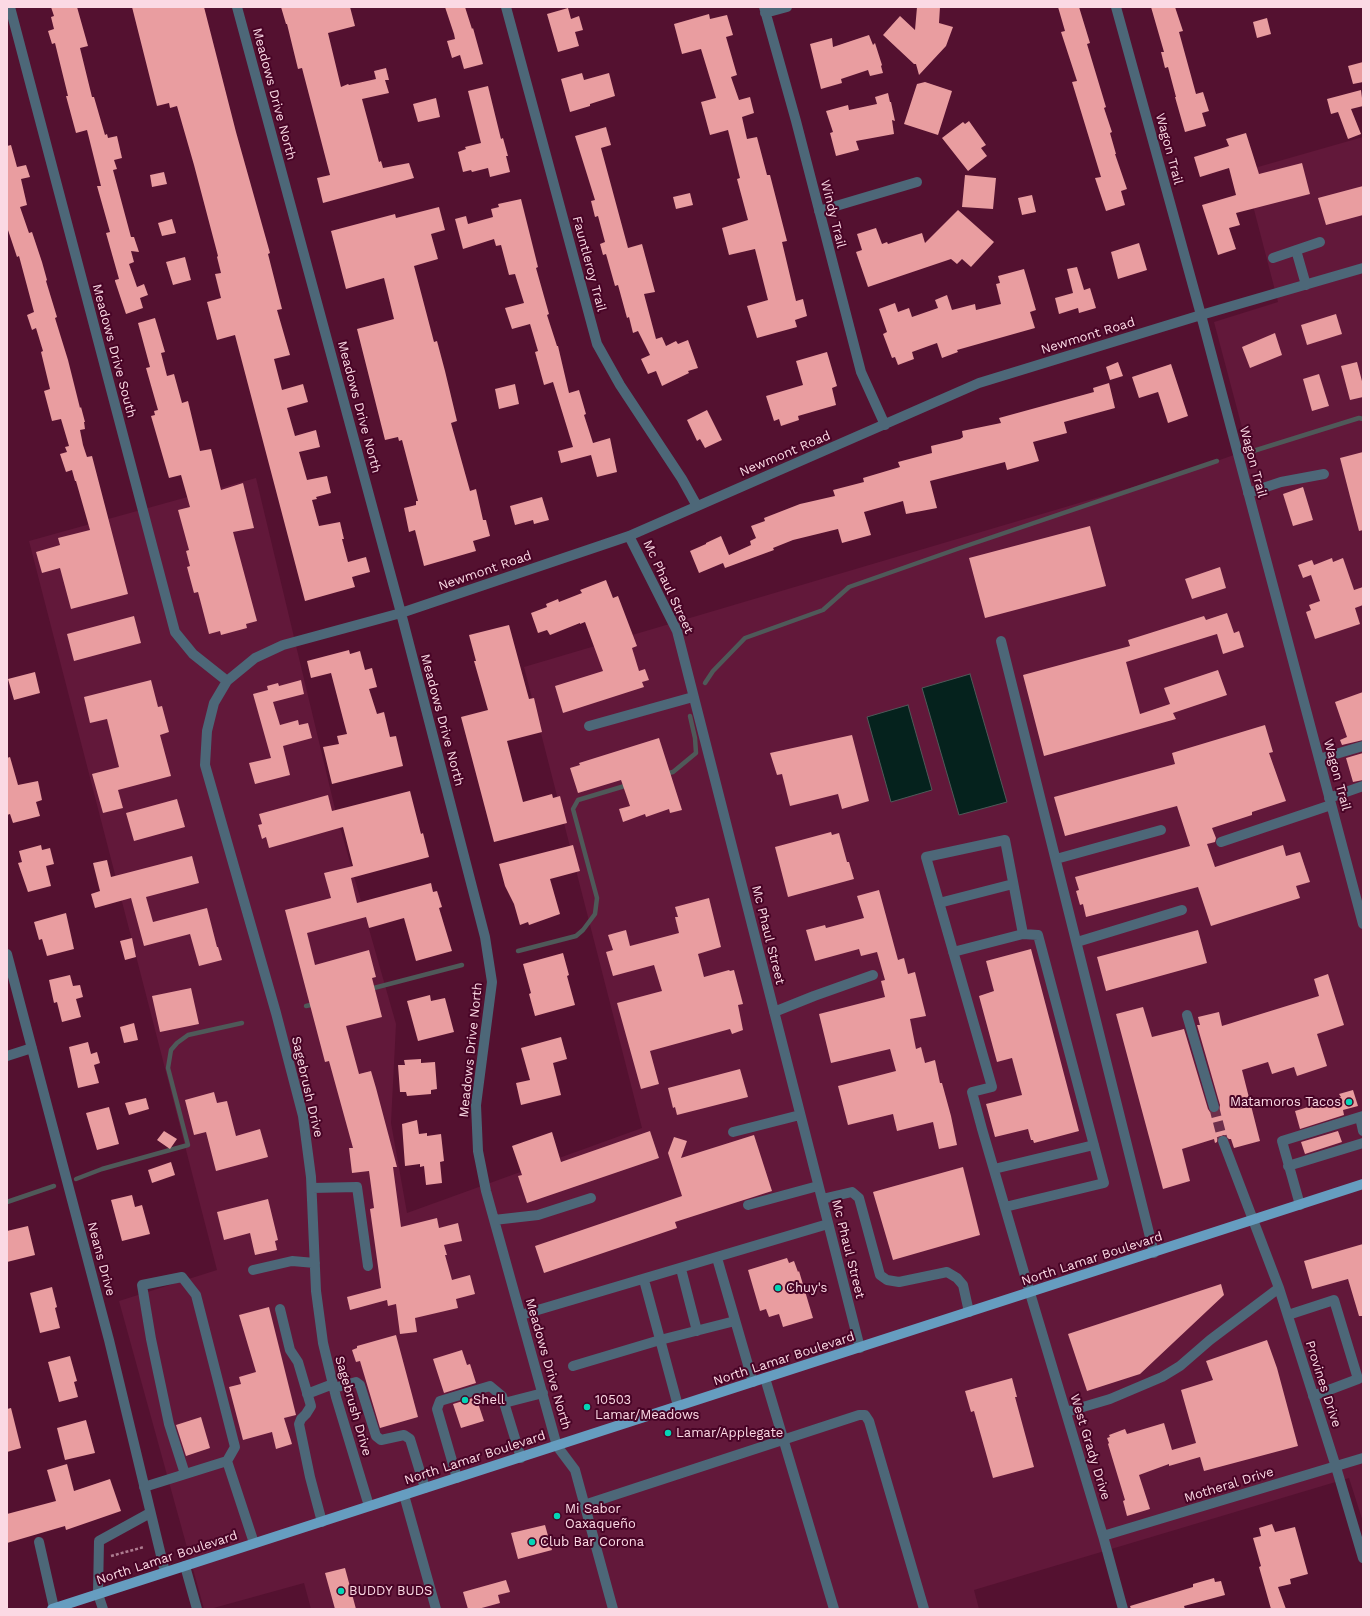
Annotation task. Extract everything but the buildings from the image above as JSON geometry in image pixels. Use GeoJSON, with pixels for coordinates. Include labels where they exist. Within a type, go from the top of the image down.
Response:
{"type":"FeatureCollection","features":[{"type":"Feature","properties":{"kind":"main road","name":"North Lamar Boulevard"},"geometry":{"type":"LineString","coordinates":[[53,1609],[1363,1184]]}},
{"type":"Feature","properties":{"kind":"street","name":"Meadows Drive South"},"geometry":{"type":"LineString","coordinates":[[10,7],[175,632],[193,654],[227,681]]}},
{"type":"Feature","properties":{"kind":"street","name":"Meadows Drive North"},"geometry":{"type":"LineString","coordinates":[[237,7],[401,613],[485,937],[492,982],[476,1105],[478,1151],[486,1191],[557,1446]]}},
{"type":"Feature","properties":{"kind":"street","name":"Fauntleroy Trail"},"geometry":{"type":"LineString","coordinates":[[506,7],[597,344],[620,385],[682,479],[697,506]]}},
{"type":"Feature","properties":{"kind":"street"},"geometry":{"type":"LineString","coordinates":[[764,10],[787,7]]}},
{"type":"Feature","properties":{"kind":"street","name":"Wagon Trail"},"geometry":{"type":"LineString","coordinates":[[1116,7],[1201,315],[1363,924]]}},
{"type":"Feature","properties":{"kind":"street","name":"Windy Trail"},"geometry":{"type":"LineString","coordinates":[[764,10],[796,121],[861,372],[885,424]]}},
{"type":"Feature","properties":{"kind":"street"},"geometry":{"type":"LineString","coordinates":[[819,211],[917,182]]}},
{"type":"Feature","properties":{"kind":"street"},"geometry":{"type":"LineString","coordinates":[[1273,258],[1320,242]]}},
{"type":"Feature","properties":{"kind":"street"},"geometry":{"type":"LineString","coordinates":[[1296,250],[1306,285]]}},
{"type":"Feature","properties":{"kind":"street","name":"Newmont Road"},"geometry":{"type":"LineString","coordinates":[[227,681],[255,658],[283,645],[401,613],[629,536],[979,384],[1201,315],[1363,268]]}},
{"type":"Feature","properties":{"kind":"street"},"geometry":{"type":"LineString","coordinates":[[1248,493],[1281,482],[1324,474]]}},
{"type":"Feature","properties":{"kind":"street","name":"Mc Phaul Street"},"geometry":{"type":"LineString","coordinates":[[629,536],[676,631],[860,1348]]}},
{"type":"Feature","properties":{"kind":"street"},"geometry":{"type":"LineString","coordinates":[[1001,641],[1154,1253]]}},
{"type":"Feature","properties":{"kind":"street","name":"Sagebrush Drive"},"geometry":{"type":"LineString","coordinates":[[227,681],[214,703],[206,731],[205,765],[276,1013],[303,1116],[312,1188],[316,1291],[323,1343],[333,1386],[369,1506]]}},
{"type":"Feature","properties":{"kind":"street"},"geometry":{"type":"LineString","coordinates":[[588,726],[694,697]]}},
{"type":"Feature","properties":{"kind":"street"},"geometry":{"type":"LineString","coordinates":[[1319,759],[1363,746]]}},
{"type":"Feature","properties":{"kind":"street"},"geometry":{"type":"LineString","coordinates":[[1221,842],[1330,801],[1363,786]]}},
{"type":"Feature","properties":{"kind":"street"},"geometry":{"type":"LineString","coordinates":[[1056,860],[1161,830]]}},
{"type":"Feature","properties":{"kind":"street"},"geometry":{"type":"LineString","coordinates":[[1005,1207],[1104,1183],[1038,935],[1023,934],[953,952],[926,857],[1005,840],[1023,934]]}},
{"type":"Feature","properties":{"kind":"street"},"geometry":{"type":"LineString","coordinates":[[939,903],[1014,884]]}},
{"type":"Feature","properties":{"kind":"street"},"geometry":{"type":"LineString","coordinates":[[1076,942],[1182,910]]}},
{"type":"Feature","properties":{"kind":"street","name":"West Grady Drive"},"geometry":{"type":"LineString","coordinates":[[953,952],[992,1087],[972,1092],[1030,1293],[1103,1536],[1123,1609]]}},
{"type":"Feature","properties":{"kind":"street","name":"Neans Drive"},"geometry":{"type":"LineString","coordinates":[[7,954],[109,1340],[165,1572]]}},
{"type":"Feature","properties":{"kind":"street"},"geometry":{"type":"LineString","coordinates":[[774,1012],[873,975]]}},
{"type":"Feature","properties":{"kind":"street"},"geometry":{"type":"LineString","coordinates":[[1187,1015],[1214,1107]]}},
{"type":"Feature","properties":{"kind":"street"},"geometry":{"type":"LineString","coordinates":[[7,1056],[32,1048]]}},
{"type":"Feature","properties":{"kind":"street"},"geometry":{"type":"LineString","coordinates":[[732,1132],[800,1115]]}},
{"type":"Feature","properties":{"kind":"street"},"geometry":{"type":"LineString","coordinates":[[1300,1205],[1282,1141],[1361,1117],[1363,1131]]}},
{"type":"Feature","properties":{"kind":"street","name":"Provines Drive"},"geometry":{"type":"LineString","coordinates":[[1223,1141],[1279,1288],[1314,1396],[1363,1558]]}},
{"type":"Feature","properties":{"kind":"street"},"geometry":{"type":"LineString","coordinates":[[1288,1166],[1363,1143]]}},
{"type":"Feature","properties":{"kind":"street"},"geometry":{"type":"LineString","coordinates":[[994,1169],[1094,1145]]}},
{"type":"Feature","properties":{"kind":"street"},"geometry":{"type":"LineString","coordinates":[[748,1205],[818,1186]]}},
{"type":"Feature","properties":{"kind":"street"},"geometry":{"type":"LineString","coordinates":[[312,1188],[357,1187],[368,1266]]}},
{"type":"Feature","properties":{"kind":"street"},"geometry":{"type":"LineString","coordinates":[[822,1199],[852,1192],[859,1198],[880,1274],[887,1280],[899,1282],[947,1272],[957,1278],[963,1285],[969,1312]]}},
{"type":"Feature","properties":{"kind":"street"},"geometry":{"type":"LineString","coordinates":[[494,1220],[538,1215],[591,1198]]}},
{"type":"Feature","properties":{"kind":"street"},"geometry":{"type":"LineString","coordinates":[[521,1315],[644,1280],[828,1224]]}},
{"type":"Feature","properties":{"kind":"street"},"geometry":{"type":"LineString","coordinates":[[717,1258],[753,1382]]}},
{"type":"Feature","properties":{"kind":"street"},"geometry":{"type":"LineString","coordinates":[[252,1270],[292,1262],[315,1263]]}},
{"type":"Feature","properties":{"kind":"street"},"geometry":{"type":"LineString","coordinates":[[681,1269],[697,1331]]}},
{"type":"Feature","properties":{"kind":"street"},"geometry":{"type":"LineString","coordinates":[[144,1487],[227,1461],[235,1447],[196,1295],[182,1278],[142,1285],[151,1340],[169,1424],[185,1474]]}},
{"type":"Feature","properties":{"kind":"street"},"geometry":{"type":"LineString","coordinates":[[644,1280],[678,1406]]}},
{"type":"Feature","properties":{"kind":"street"},"geometry":{"type":"LineString","coordinates":[[1066,1412],[1110,1399],[1162,1377],[1180,1366],[1210,1340],[1279,1288]]}},
{"type":"Feature","properties":{"kind":"street"},"geometry":{"type":"LineString","coordinates":[[1288,1315],[1334,1300],[1358,1379],[1314,1396]]}},
{"type":"Feature","properties":{"kind":"street"},"geometry":{"type":"LineString","coordinates":[[280,1309],[290,1350],[298,1362],[311,1406],[299,1424],[310,1477],[322,1522]]}},
{"type":"Feature","properties":{"kind":"street"},"geometry":{"type":"LineString","coordinates":[[573,1366],[660,1340],[735,1321]]}},
{"type":"Feature","properties":{"kind":"street"},"geometry":{"type":"LineString","coordinates":[[765,1378],[834,1609]]}},
{"type":"Feature","properties":{"kind":"street"},"geometry":{"type":"LineString","coordinates":[[307,1394],[333,1386],[356,1382],[360,1385],[376,1436],[381,1440],[404,1435],[410,1439],[425,1488]]}},
{"type":"Feature","properties":{"kind":"street"},"geometry":{"type":"LineString","coordinates":[[457,1478],[437,1409],[440,1401],[490,1386],[502,1396],[521,1458]]}},
{"type":"Feature","properties":{"kind":"street"},"geometry":{"type":"LineString","coordinates":[[504,1403],[543,1393]]}},
{"type":"Feature","properties":{"kind":"street"},"geometry":{"type":"LineString","coordinates":[[584,1505],[859,1415],[865,1415],[869,1421],[924,1609]]}},
{"type":"Feature","properties":{"kind":"street"},"geometry":{"type":"LineString","coordinates":[[557,1446],[575,1470],[613,1609]]}},
{"type":"Feature","properties":{"kind":"street","name":"Motheral Drive"},"geometry":{"type":"LineString","coordinates":[[1103,1536],[1363,1458]]}},
{"type":"Feature","properties":{"kind":"street"},"geometry":{"type":"LineString","coordinates":[[227,1461],[254,1543]]}},
{"type":"Feature","properties":{"kind":"street"},"geometry":{"type":"LineString","coordinates":[[404,1495],[436,1609]]}},
{"type":"Feature","properties":{"kind":"street"},"geometry":{"type":"LineString","coordinates":[[103,1609],[98,1594],[99,1541],[150,1513]]}},
{"type":"Feature","properties":{"kind":"street"},"geometry":{"type":"LineString","coordinates":[[39,1542],[53,1609]]}},
{"type":"Feature","properties":{"kind":"street"},"geometry":{"type":"LineString","coordinates":[[185,1566],[197,1609]]}},
{"type":"Feature","properties":{"kind":"path"},"geometry":{"type":"LineString","coordinates":[[111,1556],[144,1547]]}},
{"type":"Feature","properties":{"kind":"shaded area"},"geometry":{"type":"Polygon","coordinates":[[[1363,137],[1363,1522],[1349,1478],[974,1590],[979,1609],[311,1609],[304,1583],[210,1609],[204,1609],[119,1301],[217,1270],[29,541],[256,478],[336,813],[396,1024],[391,1123],[407,1213],[642,1128],[524,667],[1194,469],[1248,450],[1214,322],[1278,302],[1244,171],[1363,137]]]}},
{"type":"Feature","properties":{"kind":"shaded area"},"geometry":{"type":"Polygon","coordinates":[[[970,674],[1007,802],[959,815],[922,688],[970,674]]]}},
{"type":"Feature","properties":{"kind":"shaded area"},"geometry":{"type":"Polygon","coordinates":[[[908,705],[932,790],[891,802],[867,717],[908,705]]]}},
{"type":"Feature","properties":{"kind":"waterway"},"geometry":{"type":"LineString","coordinates":[[1250,452],[1359,418],[1363,419]]}},
{"type":"Feature","properties":{"kind":"waterway"},"geometry":{"type":"LineString","coordinates":[[705,683],[713,671],[745,638],[823,610],[849,587],[1217,461]]}},
{"type":"Feature","properties":{"kind":"waterway"},"geometry":{"type":"LineString","coordinates":[[664,774],[673,772],[696,753],[695,738],[690,716]]}},
{"type":"Feature","properties":{"kind":"waterway"},"geometry":{"type":"LineString","coordinates":[[518,951],[576,936],[583,930],[595,914],[597,898],[573,809],[578,800],[628,785]]}},
{"type":"Feature","properties":{"kind":"waterway"},"geometry":{"type":"LineString","coordinates":[[370,989],[462,965]]}},
{"type":"Feature","properties":{"kind":"waterway"},"geometry":{"type":"LineString","coordinates":[[306,1006],[315,1004]]}},
{"type":"Feature","properties":{"kind":"waterway"},"geometry":{"type":"LineString","coordinates":[[76,1179],[102,1169],[188,1145],[168,1068],[171,1050],[177,1043],[188,1035],[242,1023]]}},
{"type":"Feature","properties":{"kind":"waterway"},"geometry":{"type":"LineString","coordinates":[[7,1202],[54,1186]]}},
{"type":"Feature","properties":{"kind":"tunnel"},"geometry":{"type":"LineString","coordinates":[[1214,1107],[1223,1141]]}},
{"type":"Feature","properties":{"kind":"place","name":"Matamoros Tacos"},"geometry":{"type":"Point","coordinates":[1349,1102]}},
{"type":"Feature","properties":{"kind":"place","name":"Chuy's"},"geometry":{"type":"Point","coordinates":[778,1288]}},
{"type":"Feature","properties":{"kind":"place","name":"Shell"},"geometry":{"type":"Point","coordinates":[465,1400]}},
{"type":"Feature","properties":{"kind":"place","name":"10503 Lamar/Meadows"},"geometry":{"type":"Point","coordinates":[587,1407]}},
{"type":"Feature","properties":{"kind":"place","name":"Lamar/Applegate"},"geometry":{"type":"Point","coordinates":[668,1433]}},
{"type":"Feature","properties":{"kind":"place","name":"Mi Sabor Oaxaqueño"},"geometry":{"type":"Point","coordinates":[557,1516]}},
{"type":"Feature","properties":{"kind":"place","name":"Club Bar Corona"},"geometry":{"type":"Point","coordinates":[532,1542]}},
{"type":"Feature","properties":{"kind":"place","name":"BUDDY BUDS"},"geometry":{"type":"Point","coordinates":[341,1591]}}]}
